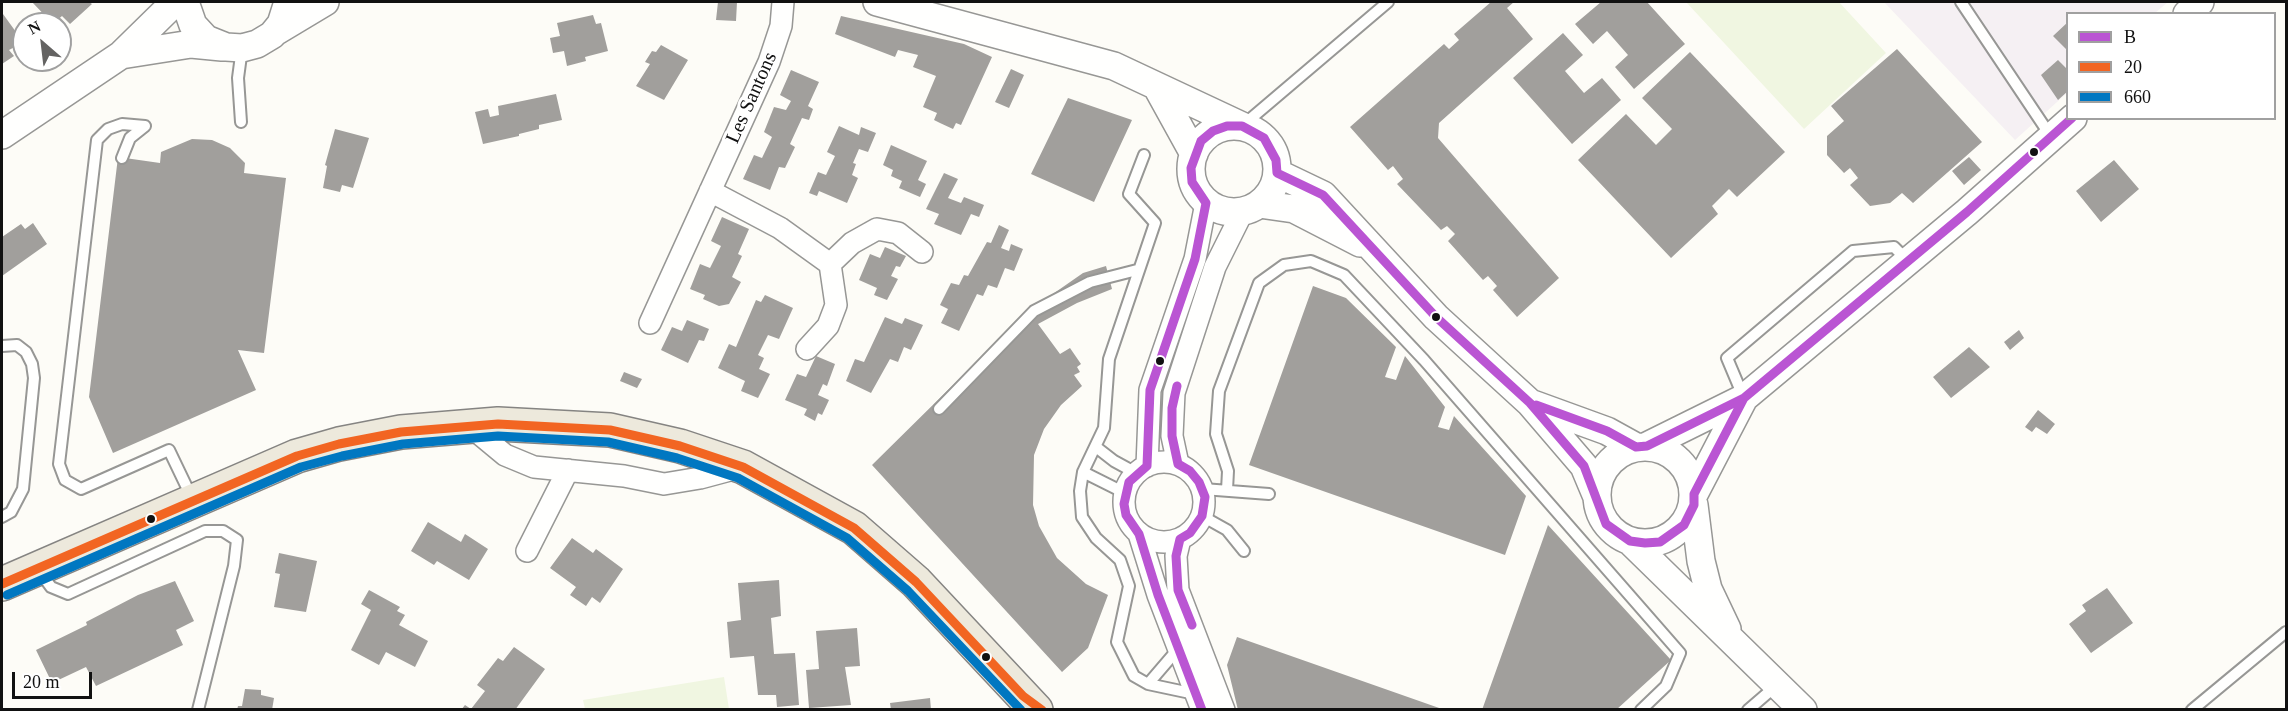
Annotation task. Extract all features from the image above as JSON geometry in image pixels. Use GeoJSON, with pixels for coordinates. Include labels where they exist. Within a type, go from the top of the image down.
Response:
{"type":"FeatureCollection","features":[{"type":"Feature","properties":{"kind":"main road"},"geometry":{"type":"LineString","coordinates":[[2,584],[297,456],[329,447],[401,432],[470,426],[558,425],[610,430],[680,446],[742,467],[807,500],[854,528],[916,582],[1034,705]]}},
{"type":"Feature","properties":{"kind":"street"},"geometry":{"type":"LineString","coordinates":[[2,135],[121,55],[175,2]]}},
{"type":"Feature","properties":{"kind":"street"},"geometry":{"type":"LineString","coordinates":[[185,2],[193,25],[206,39],[234,48]]}},
{"type":"Feature","properties":{"kind":"street"},"geometry":{"type":"LineString","coordinates":[[272,35],[281,24],[288,2]]}},
{"type":"Feature","properties":{"kind":"street"},"geometry":{"type":"LineString","coordinates":[[121,55],[191,44],[234,48],[257,44],[325,2]]}},
{"type":"Feature","properties":{"kind":"street","name":"Les Santons"},"geometry":{"type":"LineString","coordinates":[[650,323],[769,62],[781,26],[783,2]]}},
{"type":"Feature","properties":{"kind":"street"},"geometry":{"type":"LineString","coordinates":[[877,2],[1114,66],[1254,130],[1272,148],[1277,173],[1268,196],[1251,208],[1215,267],[1174,393],[1172,436],[1178,464]]}},
{"type":"Feature","properties":{"kind":"street"},"geometry":{"type":"LineString","coordinates":[[1157,87],[1194,153]]}},
{"type":"Feature","properties":{"kind":"street"},"geometry":{"type":"LineString","coordinates":[[1597,497],[1603,470],[1612,459],[1744,398],[2053,138],[2071,120]]}},
{"type":"Feature","properties":{"kind":"street"},"geometry":{"type":"LineString","coordinates":[[1242,126],[1227,126],[1213,131],[1201,141],[1194,153],[1191,168],[1192,182],[1206,202],[1220,210],[1294,209],[1369,248]]}},
{"type":"Feature","properties":{"kind":"street"},"geometry":{"type":"LineString","coordinates":[[1277,173],[1323,195],[1369,248],[1436,317],[1530,403],[1584,466],[1597,497],[1599,511],[1606,524],[1617,534],[1630,541],[1696,609],[1732,638],[1803,710]]}},
{"type":"Feature","properties":{"kind":"street"},"geometry":{"type":"LineString","coordinates":[[710,191],[780,228],[830,264],[836,305],[828,326],[807,349]]}},
{"type":"Feature","properties":{"kind":"street"},"geometry":{"type":"LineString","coordinates":[[1199,702],[1178,649],[1139,534],[1126,515],[1125,493],[1142,470],[1150,390],[1196,259],[1206,202]]}},
{"type":"Feature","properties":{"kind":"street"},"geometry":{"type":"LineString","coordinates":[[830,264],[852,243],[877,229],[898,233],[922,252]]}},
{"type":"Feature","properties":{"kind":"street"},"geometry":{"type":"LineString","coordinates":[[1630,541],[1660,542],[1673,535],[1684,525],[1744,398]]}},
{"type":"Feature","properties":{"kind":"street"},"geometry":{"type":"LineString","coordinates":[[1530,403],[1642,447],[1662,449],[1675,456],[1685,467],[1692,480],[1701,561],[1708,589],[1732,638]]}},
{"type":"Feature","properties":{"kind":"street"},"geometry":{"type":"LineString","coordinates":[[470,426],[505,455],[534,467],[624,476],[664,484],[700,478],[742,467]]}},
{"type":"Feature","properties":{"kind":"street"},"geometry":{"type":"LineString","coordinates":[[1139,534],[1159,542],[1180,539],[1190,533],[1202,516],[1205,497],[1203,489],[1190,471],[1178,464],[1167,462],[1142,470]]}},
{"type":"Feature","properties":{"kind":"street"},"geometry":{"type":"LineString","coordinates":[[527,550],[568,470]]}},
{"type":"Feature","properties":{"kind":"street"},"geometry":{"type":"LineString","coordinates":[[1180,539],[1176,556],[1178,590],[1224,710]]}},
{"type":"Feature","properties":{"kind":"lane"},"geometry":{"type":"LineString","coordinates":[[1242,126],[1388,2]]}},
{"type":"Feature","properties":{"kind":"lane"},"geometry":{"type":"LineString","coordinates":[[1961,2],[2053,138]]}},
{"type":"Feature","properties":{"kind":"lane"},"geometry":{"type":"LineString","coordinates":[[234,48],[241,122]]}},
{"type":"Feature","properties":{"kind":"lane"},"geometry":{"type":"LineString","coordinates":[[122,158],[130,138],[145,126],[122,124],[108,129],[97,140],[59,464],[65,480],[81,489],[169,450],[194,501]]}},
{"type":"Feature","properties":{"kind":"lane"},"geometry":{"type":"LineString","coordinates":[[1144,155],[1129,194],[1155,224],[1137,270],[1109,359],[1104,428],[1083,472],[1080,491],[1082,517],[1096,538],[1120,560],[1129,586],[1117,642],[1134,676],[1148,684],[1199,702]]}},
{"type":"Feature","properties":{"kind":"lane"},"geometry":{"type":"LineString","coordinates":[[1744,398],[1727,358],[1853,251],[1894,247],[1908,261]]}},
{"type":"Feature","properties":{"kind":"lane"},"geometry":{"type":"LineString","coordinates":[[1227,490],[1228,471],[1216,434],[1220,391],[1259,283],[1284,266],[1311,261],[1344,275],[1424,360],[1680,652],[1666,686],[1641,710]]}},
{"type":"Feature","properties":{"kind":"lane"},"geometry":{"type":"LineString","coordinates":[[939,409],[1034,311],[1090,282],[1137,270]]}},
{"type":"Feature","properties":{"kind":"lane"},"geometry":{"type":"LineString","coordinates":[[2,346],[17,345],[26,352],[32,364],[34,378],[23,489],[11,512],[2,517]]}},
{"type":"Feature","properties":{"kind":"lane"},"geometry":{"type":"LineString","coordinates":[[1096,447],[1114,461],[1142,470]]}},
{"type":"Feature","properties":{"kind":"lane"},"geometry":{"type":"LineString","coordinates":[[1083,472],[1125,493]]}},
{"type":"Feature","properties":{"kind":"lane"},"geometry":{"type":"LineString","coordinates":[[1203,489],[1269,494]]}},
{"type":"Feature","properties":{"kind":"lane"},"geometry":{"type":"LineString","coordinates":[[1202,516],[1227,530],[1244,551]]}},
{"type":"Feature","properties":{"kind":"lane"},"geometry":{"type":"LineString","coordinates":[[38,570],[51,587],[68,594],[205,531],[223,531],[237,540],[234,567],[198,710]]}},
{"type":"Feature","properties":{"kind":"lane"},"geometry":{"type":"LineString","coordinates":[[2192,710],[2286,632]]}},
{"type":"Feature","properties":{"kind":"lane"},"geometry":{"type":"LineString","coordinates":[[1148,684],[1178,649]]}},
{"type":"Feature","properties":{"kind":"lane"},"geometry":{"type":"LineString","coordinates":[[1748,710],[1777,685]]}},
{"type":"Feature","properties":{"kind":"shaded area"},"geometry":{"type":"Polygon","coordinates":[[[1884,2],[2168,2],[2156,12],[2066,12],[2066,94],[2015,140],[1884,2]]]}},
{"type":"Feature","properties":{"kind":"green space"},"geometry":{"type":"Polygon","coordinates":[[[1686,2],[1839,2],[1886,53],[1804,129],[1686,2]]]}},
{"type":"Feature","properties":{"kind":"green space"},"geometry":{"type":"Polygon","coordinates":[[[724,677],[729,709],[585,709],[583,700],[724,677]]]}},
{"type":"Feature","properties":{"kind":"building"},"geometry":{"type":"Polygon","coordinates":[[[32,2],[89,2],[92,4],[72,22],[72,12],[42,12],[32,2]]]}},
{"type":"Feature","properties":{"kind":"building"},"geometry":{"type":"Polygon","coordinates":[[[718,2],[737,2],[736,21],[716,20],[718,2]]]}},
{"type":"Feature","properties":{"kind":"building"},"geometry":{"type":"Polygon","coordinates":[[[1491,2],[1514,2],[1507,8],[1533,39],[1439,123],[1438,138],[1559,278],[1517,317],[1493,290],[1497,286],[1488,276],[1483,280],[1448,241],[1455,234],[1447,226],[1441,230],[1397,184],[1403,179],[1393,166],[1388,170],[1350,127],[1444,44],[1449,49],[1459,40],[1454,34],[1491,2]]]}},
{"type":"Feature","properties":{"kind":"building"},"geometry":{"type":"Polygon","coordinates":[[[1601,2],[1647,2],[1685,44],[1634,89],[1615,67],[1628,55],[1607,31],[1593,44],[1575,24],[1601,2]]]}},
{"type":"Feature","properties":{"kind":"building"},"geometry":{"type":"Polygon","coordinates":[[[3,14],[12,26],[12,48],[9,50],[12,57],[2,64],[3,14]]]}},
{"type":"Feature","properties":{"kind":"building"},"geometry":{"type":"Polygon","coordinates":[[[593,15],[596,24],[601,23],[608,51],[585,57],[586,61],[567,66],[564,51],[553,53],[550,38],[560,36],[557,23],[593,15]]]}},
{"type":"Feature","properties":{"kind":"building"},"geometry":{"type":"Polygon","coordinates":[[[841,16],[964,44],[992,57],[961,125],[956,123],[953,129],[940,123],[934,120],[937,113],[923,107],[936,76],[913,67],[918,55],[898,50],[895,57],[835,34],[841,16]]]}},
{"type":"Feature","properties":{"kind":"building"},"geometry":{"type":"Polygon","coordinates":[[[2066,24],[2066,49],[2053,36],[2066,24]]]}},
{"type":"Feature","properties":{"kind":"building"},"geometry":{"type":"Polygon","coordinates":[[[1563,33],[1583,55],[1565,71],[1584,93],[1602,78],[1621,100],[1572,144],[1513,78],[1563,33]]]}},
{"type":"Feature","properties":{"kind":"building"},"geometry":{"type":"Polygon","coordinates":[[[661,45],[688,60],[664,100],[636,86],[650,64],[645,62],[652,51],[656,52],[661,45]]]}},
{"type":"Feature","properties":{"kind":"building"},"geometry":{"type":"Polygon","coordinates":[[[1897,49],[1982,142],[1913,203],[1902,193],[1890,203],[1870,206],[1850,185],[1858,178],[1850,168],[1844,173],[1827,155],[1827,136],[1844,121],[1831,106],[1897,49]]]}},
{"type":"Feature","properties":{"kind":"building"},"geometry":{"type":"Polygon","coordinates":[[[1690,52],[1785,152],[1737,197],[1729,189],[1712,206],[1718,214],[1671,258],[1578,160],[1626,114],[1656,145],[1672,129],[1642,98],[1690,52]]]}},
{"type":"Feature","properties":{"kind":"building"},"geometry":{"type":"Polygon","coordinates":[[[2058,60],[2066,68],[2066,93],[2058,100],[2041,75],[2058,60]]]}},
{"type":"Feature","properties":{"kind":"building"},"geometry":{"type":"Polygon","coordinates":[[[1011,69],[1024,75],[1009,108],[995,102],[1011,69]]]}},
{"type":"Feature","properties":{"kind":"building"},"geometry":{"type":"Polygon","coordinates":[[[791,70],[819,82],[808,106],[813,109],[809,120],[802,118],[790,144],[795,147],[785,168],[779,167],[770,190],[743,179],[754,155],[762,158],[772,137],[764,132],[774,107],[786,110],[791,101],[780,95],[791,70]]]}},
{"type":"Feature","properties":{"kind":"building"},"geometry":{"type":"Polygon","coordinates":[[[556,94],[562,120],[539,125],[539,129],[519,134],[519,136],[483,144],[475,112],[488,109],[490,117],[499,115],[498,106],[556,94]]]}},
{"type":"Feature","properties":{"kind":"building"},"geometry":{"type":"Polygon","coordinates":[[[1068,98],[1132,120],[1094,202],[1031,174],[1068,98]]]}},
{"type":"Feature","properties":{"kind":"building"},"geometry":{"type":"Polygon","coordinates":[[[839,126],[859,135],[861,127],[876,133],[868,152],[859,149],[853,163],[856,164],[852,175],[858,178],[847,203],[819,191],[817,196],[809,193],[818,172],[826,175],[835,156],[827,152],[839,126]]]}},
{"type":"Feature","properties":{"kind":"building"},"geometry":{"type":"Polygon","coordinates":[[[335,129],[369,138],[353,188],[342,185],[340,192],[323,188],[327,166],[325,165],[335,129]]]}},
{"type":"Feature","properties":{"kind":"building"},"geometry":{"type":"Polygon","coordinates":[[[192,139],[212,140],[230,148],[245,163],[244,173],[286,178],[264,353],[238,350],[256,390],[113,453],[89,397],[118,157],[160,163],[161,152],[192,139]]]}},
{"type":"Feature","properties":{"kind":"building"},"geometry":{"type":"Polygon","coordinates":[[[891,145],[927,161],[918,180],[926,184],[920,197],[899,188],[902,181],[891,176],[893,170],[883,165],[891,145]]]}},
{"type":"Feature","properties":{"kind":"building"},"geometry":{"type":"Polygon","coordinates":[[[1969,157],[1981,170],[1964,185],[1952,171],[1969,157]]]}},
{"type":"Feature","properties":{"kind":"building"},"geometry":{"type":"Polygon","coordinates":[[[2114,160],[2139,189],[2101,222],[2076,191],[2114,160]]]}},
{"type":"Feature","properties":{"kind":"building"},"geometry":{"type":"Polygon","coordinates":[[[944,173],[958,179],[948,198],[961,203],[964,197],[984,205],[979,217],[971,214],[961,235],[934,224],[939,214],[926,209],[944,173]]]}},
{"type":"Feature","properties":{"kind":"building"},"geometry":{"type":"Polygon","coordinates":[[[722,217],[749,229],[738,254],[742,256],[732,277],[741,282],[729,304],[719,306],[703,299],[705,295],[690,289],[700,264],[710,268],[721,246],[711,241],[722,217]]]}},
{"type":"Feature","properties":{"kind":"building"},"geometry":{"type":"Polygon","coordinates":[[[33,223],[47,244],[2,276],[2,237],[21,224],[25,229],[33,223]]]}},
{"type":"Feature","properties":{"kind":"building"},"geometry":{"type":"Polygon","coordinates":[[[999,225],[1009,230],[1001,248],[1009,251],[1011,244],[1023,249],[1014,271],[1005,268],[997,288],[988,285],[983,296],[977,294],[959,331],[941,323],[948,309],[940,305],[951,283],[959,285],[964,275],[968,276],[987,242],[991,243],[999,225]]]}},
{"type":"Feature","properties":{"kind":"building"},"geometry":{"type":"Polygon","coordinates":[[[885,247],[906,256],[900,267],[896,266],[891,276],[898,279],[887,300],[874,295],[877,288],[859,280],[870,254],[880,258],[885,247]]]}},
{"type":"Feature","properties":{"kind":"building"},"geometry":{"type":"Polygon","coordinates":[[[1106,266],[1112,289],[1077,303],[1038,324],[1060,354],[1070,348],[1081,364],[1077,367],[1080,372],[1074,375],[1082,386],[1061,405],[1044,429],[1034,455],[1033,505],[1039,526],[1057,558],[1086,584],[1108,595],[1088,648],[1062,672],[872,465],[1027,312],[1083,273],[1106,266]]]}},
{"type":"Feature","properties":{"kind":"building"},"geometry":{"type":"Polygon","coordinates":[[[1313,286],[1346,298],[1396,347],[1385,377],[1396,380],[1405,356],[1445,407],[1438,427],[1449,430],[1454,416],[1526,496],[1505,555],[1249,465],[1313,286]]]}},
{"type":"Feature","properties":{"kind":"building"},"geometry":{"type":"Polygon","coordinates":[[[765,295],[793,308],[779,339],[768,335],[758,355],[764,358],[759,369],[770,374],[758,398],[741,391],[745,381],[718,368],[729,344],[736,347],[756,300],[761,302],[765,295]]]}},
{"type":"Feature","properties":{"kind":"building"},"geometry":{"type":"Polygon","coordinates":[[[885,317],[902,324],[905,318],[923,325],[911,350],[904,347],[898,362],[890,359],[871,393],[846,381],[855,359],[864,362],[885,317]]]}},
{"type":"Feature","properties":{"kind":"building"},"geometry":{"type":"Polygon","coordinates":[[[687,320],[709,329],[704,341],[699,340],[688,363],[661,350],[672,327],[682,331],[687,320]]]}},
{"type":"Feature","properties":{"kind":"building"},"geometry":{"type":"Polygon","coordinates":[[[2019,330],[2024,338],[2010,350],[2004,342],[2019,330]]]}},
{"type":"Feature","properties":{"kind":"building"},"geometry":{"type":"Polygon","coordinates":[[[1969,347],[1990,367],[1951,398],[1933,377],[1969,347]]]}},
{"type":"Feature","properties":{"kind":"building"},"geometry":{"type":"Polygon","coordinates":[[[816,356],[835,364],[827,386],[823,384],[818,395],[829,400],[822,415],[818,413],[815,421],[804,415],[807,409],[785,400],[797,374],[806,377],[816,356]]]}},
{"type":"Feature","properties":{"kind":"building"},"geometry":{"type":"Polygon","coordinates":[[[624,372],[642,379],[637,388],[620,381],[624,372]]]}},
{"type":"Feature","properties":{"kind":"building"},"geometry":{"type":"Polygon","coordinates":[[[2038,410],[2055,424],[2047,434],[2036,427],[2032,432],[2025,427],[2038,410]]]}},
{"type":"Feature","properties":{"kind":"building"},"geometry":{"type":"Polygon","coordinates":[[[428,522],[461,542],[465,534],[488,549],[469,580],[437,561],[434,565],[411,551],[428,522]]]}},
{"type":"Feature","properties":{"kind":"building"},"geometry":{"type":"Polygon","coordinates":[[[1548,525],[1671,660],[1616,710],[1482,710],[1548,525]]]}},
{"type":"Feature","properties":{"kind":"building"},"geometry":{"type":"Polygon","coordinates":[[[572,538],[593,553],[596,549],[623,569],[600,603],[592,597],[586,606],[570,595],[576,587],[550,568],[572,538]]]}},
{"type":"Feature","properties":{"kind":"building"},"geometry":{"type":"Polygon","coordinates":[[[279,553],[317,561],[306,612],[274,607],[280,574],[275,573],[279,553]]]}},
{"type":"Feature","properties":{"kind":"building"},"geometry":{"type":"Polygon","coordinates":[[[779,580],[781,616],[771,618],[774,654],[795,653],[799,705],[777,707],[776,695],[758,695],[754,656],[730,658],[727,622],[741,620],[738,583],[779,580]]]}},
{"type":"Feature","properties":{"kind":"building"},"geometry":{"type":"Polygon","coordinates":[[[175,581],[194,621],[176,630],[183,645],[96,686],[86,667],[52,683],[36,650],[87,625],[86,622],[138,595],[175,581]]]}},
{"type":"Feature","properties":{"kind":"building"},"geometry":{"type":"Polygon","coordinates":[[[2107,588],[2133,623],[2091,653],[2069,624],[2086,611],[2082,605],[2107,588]]]}},
{"type":"Feature","properties":{"kind":"building"},"geometry":{"type":"Polygon","coordinates":[[[369,590],[400,607],[397,611],[405,615],[399,625],[428,641],[415,667],[386,652],[379,665],[351,650],[371,610],[361,604],[369,590]]]}},
{"type":"Feature","properties":{"kind":"building"},"geometry":{"type":"Polygon","coordinates":[[[857,628],[860,666],[845,667],[851,705],[809,708],[806,670],[819,669],[816,631],[857,628]]]}},
{"type":"Feature","properties":{"kind":"building"},"geometry":{"type":"Polygon","coordinates":[[[1237,637],[1442,710],[1238,710],[1227,665],[1237,637]]]}},
{"type":"Feature","properties":{"kind":"building"},"geometry":{"type":"Polygon","coordinates":[[[514,647],[545,669],[515,710],[461,710],[465,705],[471,709],[485,691],[477,685],[498,658],[503,661],[514,647]]]}},
{"type":"Feature","properties":{"kind":"building"},"geometry":{"type":"Polygon","coordinates":[[[245,689],[261,690],[261,695],[274,698],[272,710],[237,710],[238,706],[242,706],[245,689]]]}},
{"type":"Feature","properties":{"kind":"building"},"geometry":{"type":"Polygon","coordinates":[[[930,698],[931,710],[891,710],[890,703],[930,698]]]}},
{"type":"Feature","properties":{"kind":"transit line","name":"B"},"geometry":{"type":"LineString","coordinates":[[1202,710],[1158,595],[1139,534],[1126,515],[1124,504],[1129,482],[1147,466],[1150,390],[1195,259],[1206,203],[1192,182],[1191,168],[1201,141],[1213,131],[1227,126],[1242,126],[1264,138],[1276,160],[1277,173],[1323,195],[1436,317],[1530,403],[1584,466],[1606,524],[1630,541],[1645,543],[1660,542],[1684,525],[1694,505],[1694,494],[1744,398],[1967,212],[2070,120]]}},
{"type":"Feature","properties":{"kind":"transit line","name":"B"},"geometry":{"type":"LineString","coordinates":[[1177,386],[1172,408],[1172,436],[1178,464],[1190,471],[1199,482],[1205,497],[1202,516],[1190,533],[1180,539],[1176,556],[1178,590],[1192,625]]}},
{"type":"Feature","properties":{"kind":"transit line","name":"B"},"geometry":{"type":"LineString","coordinates":[[1536,405],[1607,431],[1636,447],[1647,446],[1744,398],[1756,388]]}},
{"type":"Feature","properties":{"kind":"transit line","name":"20"},"geometry":{"type":"LineString","coordinates":[[2,584],[297,456],[339,444],[401,432],[498,424],[610,430],[680,446],[743,467],[854,528],[916,582],[1023,696],[1042,710]]}},
{"type":"Feature","properties":{"kind":"transit line","name":"660"},"geometry":{"type":"LineString","coordinates":[[7,595],[301,467],[342,456],[403,444],[498,436],[608,442],[677,458],[738,478],[847,538],[908,591],[1021,710]]}}]}
